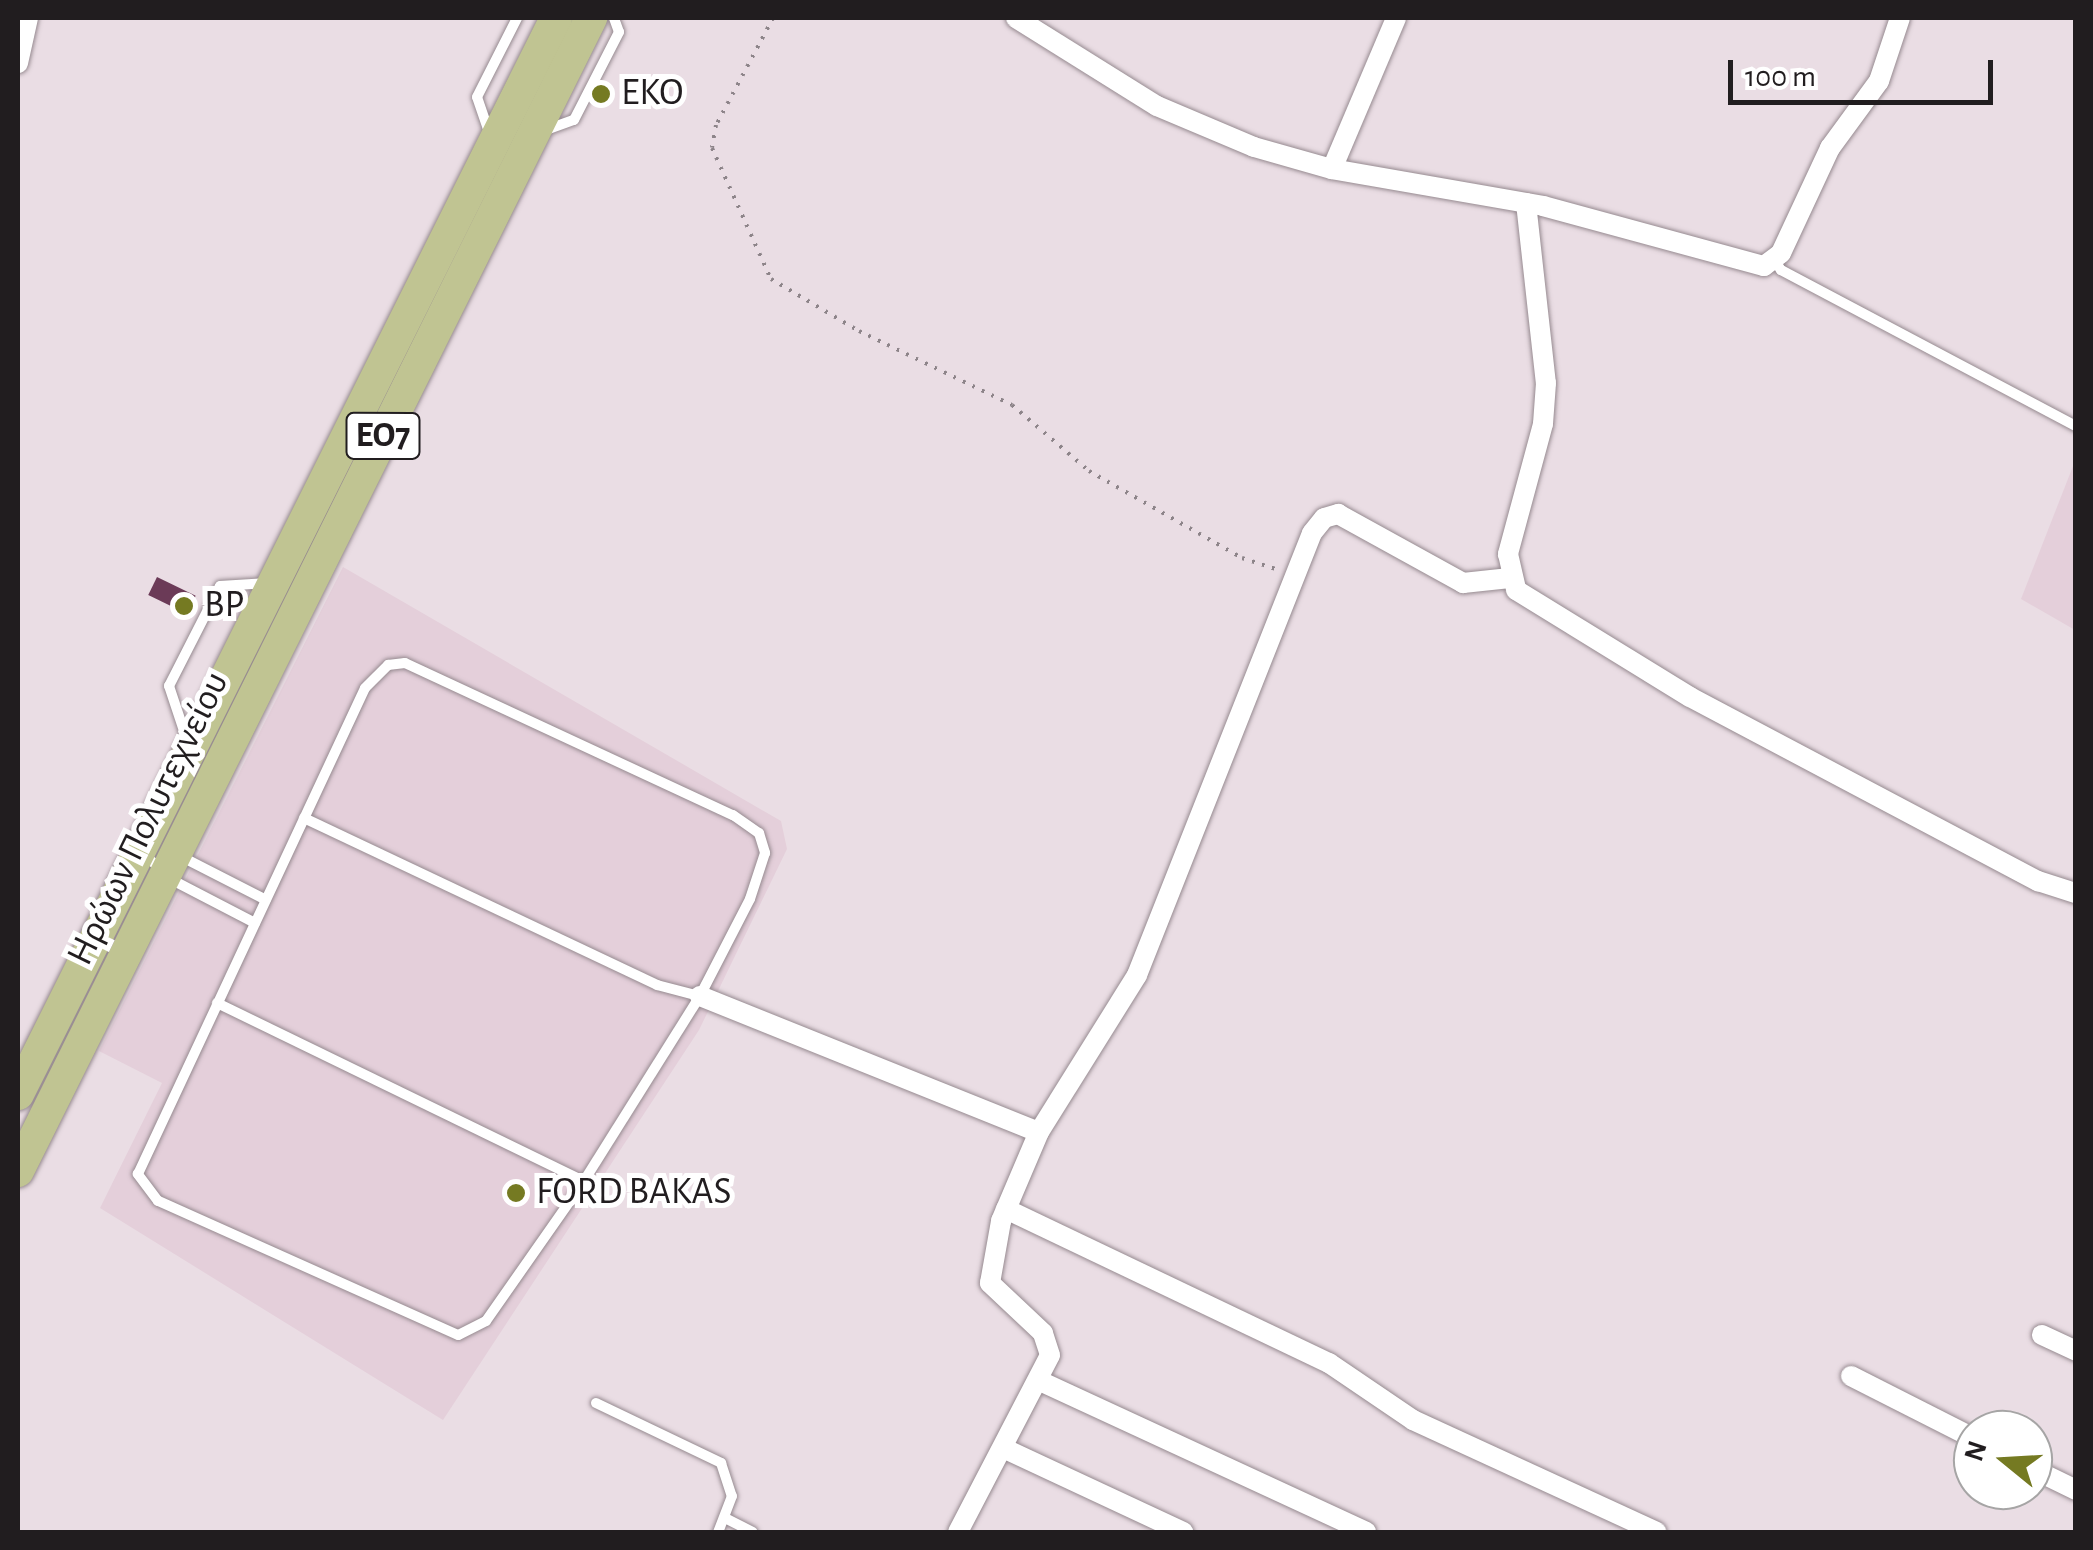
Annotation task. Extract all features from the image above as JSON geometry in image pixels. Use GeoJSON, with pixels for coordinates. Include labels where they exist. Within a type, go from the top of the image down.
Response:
{"type":"FeatureCollection","features":[{"type":"Feature","properties":{"kind":"main road","name":"Ηρώων Πολυτεχνείου"},"geometry":{"type":"LineString","coordinates":[[18,1094],[556,18]]}},
{"type":"Feature","properties":{"kind":"main road","name":"Ηρώων Πολυτεχνείου"},"geometry":{"type":"LineString","coordinates":[[18,1171],[591,18]]}},
{"type":"Feature","properties":{"kind":"street"},"geometry":{"type":"LineString","coordinates":[[18,63],[28,18]]}},
{"type":"Feature","properties":{"kind":"street"},"geometry":{"type":"LineString","coordinates":[[1016,18],[1182,118],[1332,169],[1526,203],[1729,261],[1764,266],[1774,259],[1830,148],[1879,81],[1900,18]]}},
{"type":"Feature","properties":{"kind":"street"},"geometry":{"type":"LineString","coordinates":[[1332,169],[1396,18]]}},
{"type":"Feature","properties":{"kind":"street"},"geometry":{"type":"LineString","coordinates":[[1526,203],[1545,404],[1510,543],[1510,578],[1528,601],[1690,696],[2038,881],[2076,893]]}},
{"type":"Feature","properties":{"kind":"street"},"geometry":{"type":"LineString","coordinates":[[958,1532],[1042,1382],[1050,1356],[1043,1333],[990,1283],[1006,1209],[1039,1132],[1138,974],[1312,533],[1324,518],[1338,514],[1463,583],[1510,578]]}},
{"type":"Feature","properties":{"kind":"street"},"geometry":{"type":"LineString","coordinates":[[700,996],[1039,1132]]}},
{"type":"Feature","properties":{"kind":"street"},"geometry":{"type":"LineString","coordinates":[[1006,1209],[1329,1364],[1413,1420],[1656,1532]]}},
{"type":"Feature","properties":{"kind":"street"},"geometry":{"type":"LineString","coordinates":[[2042,1335],[2076,1352]]}},
{"type":"Feature","properties":{"kind":"street"},"geometry":{"type":"LineString","coordinates":[[1851,1376],[1953,1428]]}},
{"type":"Feature","properties":{"kind":"street"},"geometry":{"type":"LineString","coordinates":[[1042,1382],[1366,1532]]}},
{"type":"Feature","properties":{"kind":"street"},"geometry":{"type":"LineString","coordinates":[[1003,1448],[1183,1532]]}},
{"type":"Feature","properties":{"kind":"street"},"geometry":{"type":"LineString","coordinates":[[2053,1479],[2076,1490]]}},
{"type":"Feature","properties":{"kind":"lane"},"geometry":{"type":"LineString","coordinates":[[493,144],[478,96],[518,18]]}},
{"type":"Feature","properties":{"kind":"lane"},"geometry":{"type":"LineString","coordinates":[[533,134],[574,120],[619,32],[614,18]]}},
{"type":"Feature","properties":{"kind":"lane"},"geometry":{"type":"LineString","coordinates":[[1774,259],[1780,270],[2076,426]]}},
{"type":"Feature","properties":{"kind":"lane"},"geometry":{"type":"LineString","coordinates":[[190,749],[169,686],[220,586],[274,582]]}},
{"type":"Feature","properties":{"kind":"lane"},"geometry":{"type":"LineString","coordinates":[[388,665],[423,666],[759,833],[765,853],[758,882],[700,996],[584,1180],[486,1321],[458,1335],[158,1201],[138,1174],[142,1155],[266,900],[374,674],[388,665]]}},
{"type":"Feature","properties":{"kind":"lane"},"geometry":{"type":"LineString","coordinates":[[304,818],[657,985],[700,996]]}},
{"type":"Feature","properties":{"kind":"lane"},"geometry":{"type":"LineString","coordinates":[[139,850],[171,866],[266,900]]}},
{"type":"Feature","properties":{"kind":"lane"},"geometry":{"type":"LineString","coordinates":[[139,850],[171,866],[255,923]]}},
{"type":"Feature","properties":{"kind":"lane"},"geometry":{"type":"LineString","coordinates":[[217,1003],[584,1180]]}},
{"type":"Feature","properties":{"kind":"lane"},"geometry":{"type":"LineString","coordinates":[[596,1402],[721,1462],[732,1482],[718,1532]]}},
{"type":"Feature","properties":{"kind":"lane"},"geometry":{"type":"LineString","coordinates":[[725,1518],[753,1532]]}},
{"type":"Feature","properties":{"kind":"path"},"geometry":{"type":"LineString","coordinates":[[773,18],[716,125],[712,148],[770,279],[859,331],[1012,405],[1089,471],[1242,558],[1297,576]]}},
{"type":"Feature","properties":{"kind":"shaded area"},"geometry":{"type":"Polygon","coordinates":[[[2075,461],[2075,630],[2021,599],[2075,461]]]}},
{"type":"Feature","properties":{"kind":"shaded area"},"geometry":{"type":"Polygon","coordinates":[[[343,567],[781,821],[787,849],[699,1030],[443,1420],[100,1208],[162,1083],[99,1051],[343,567]]]}},
{"type":"Feature","properties":{"kind":"building"},"geometry":{"type":"Polygon","coordinates":[[[157,577],[196,596],[187,614],[148,595],[157,577]]]}},
{"type":"Feature","properties":{"kind":"place","name":"EKO"},"geometry":{"type":"Point","coordinates":[601,94]}},
{"type":"Feature","properties":{"kind":"place","name":"BP"},"geometry":{"type":"Point","coordinates":[184,606]}},
{"type":"Feature","properties":{"kind":"place","name":"FORD BAKAS"},"geometry":{"type":"Point","coordinates":[516,1193]}}]}
